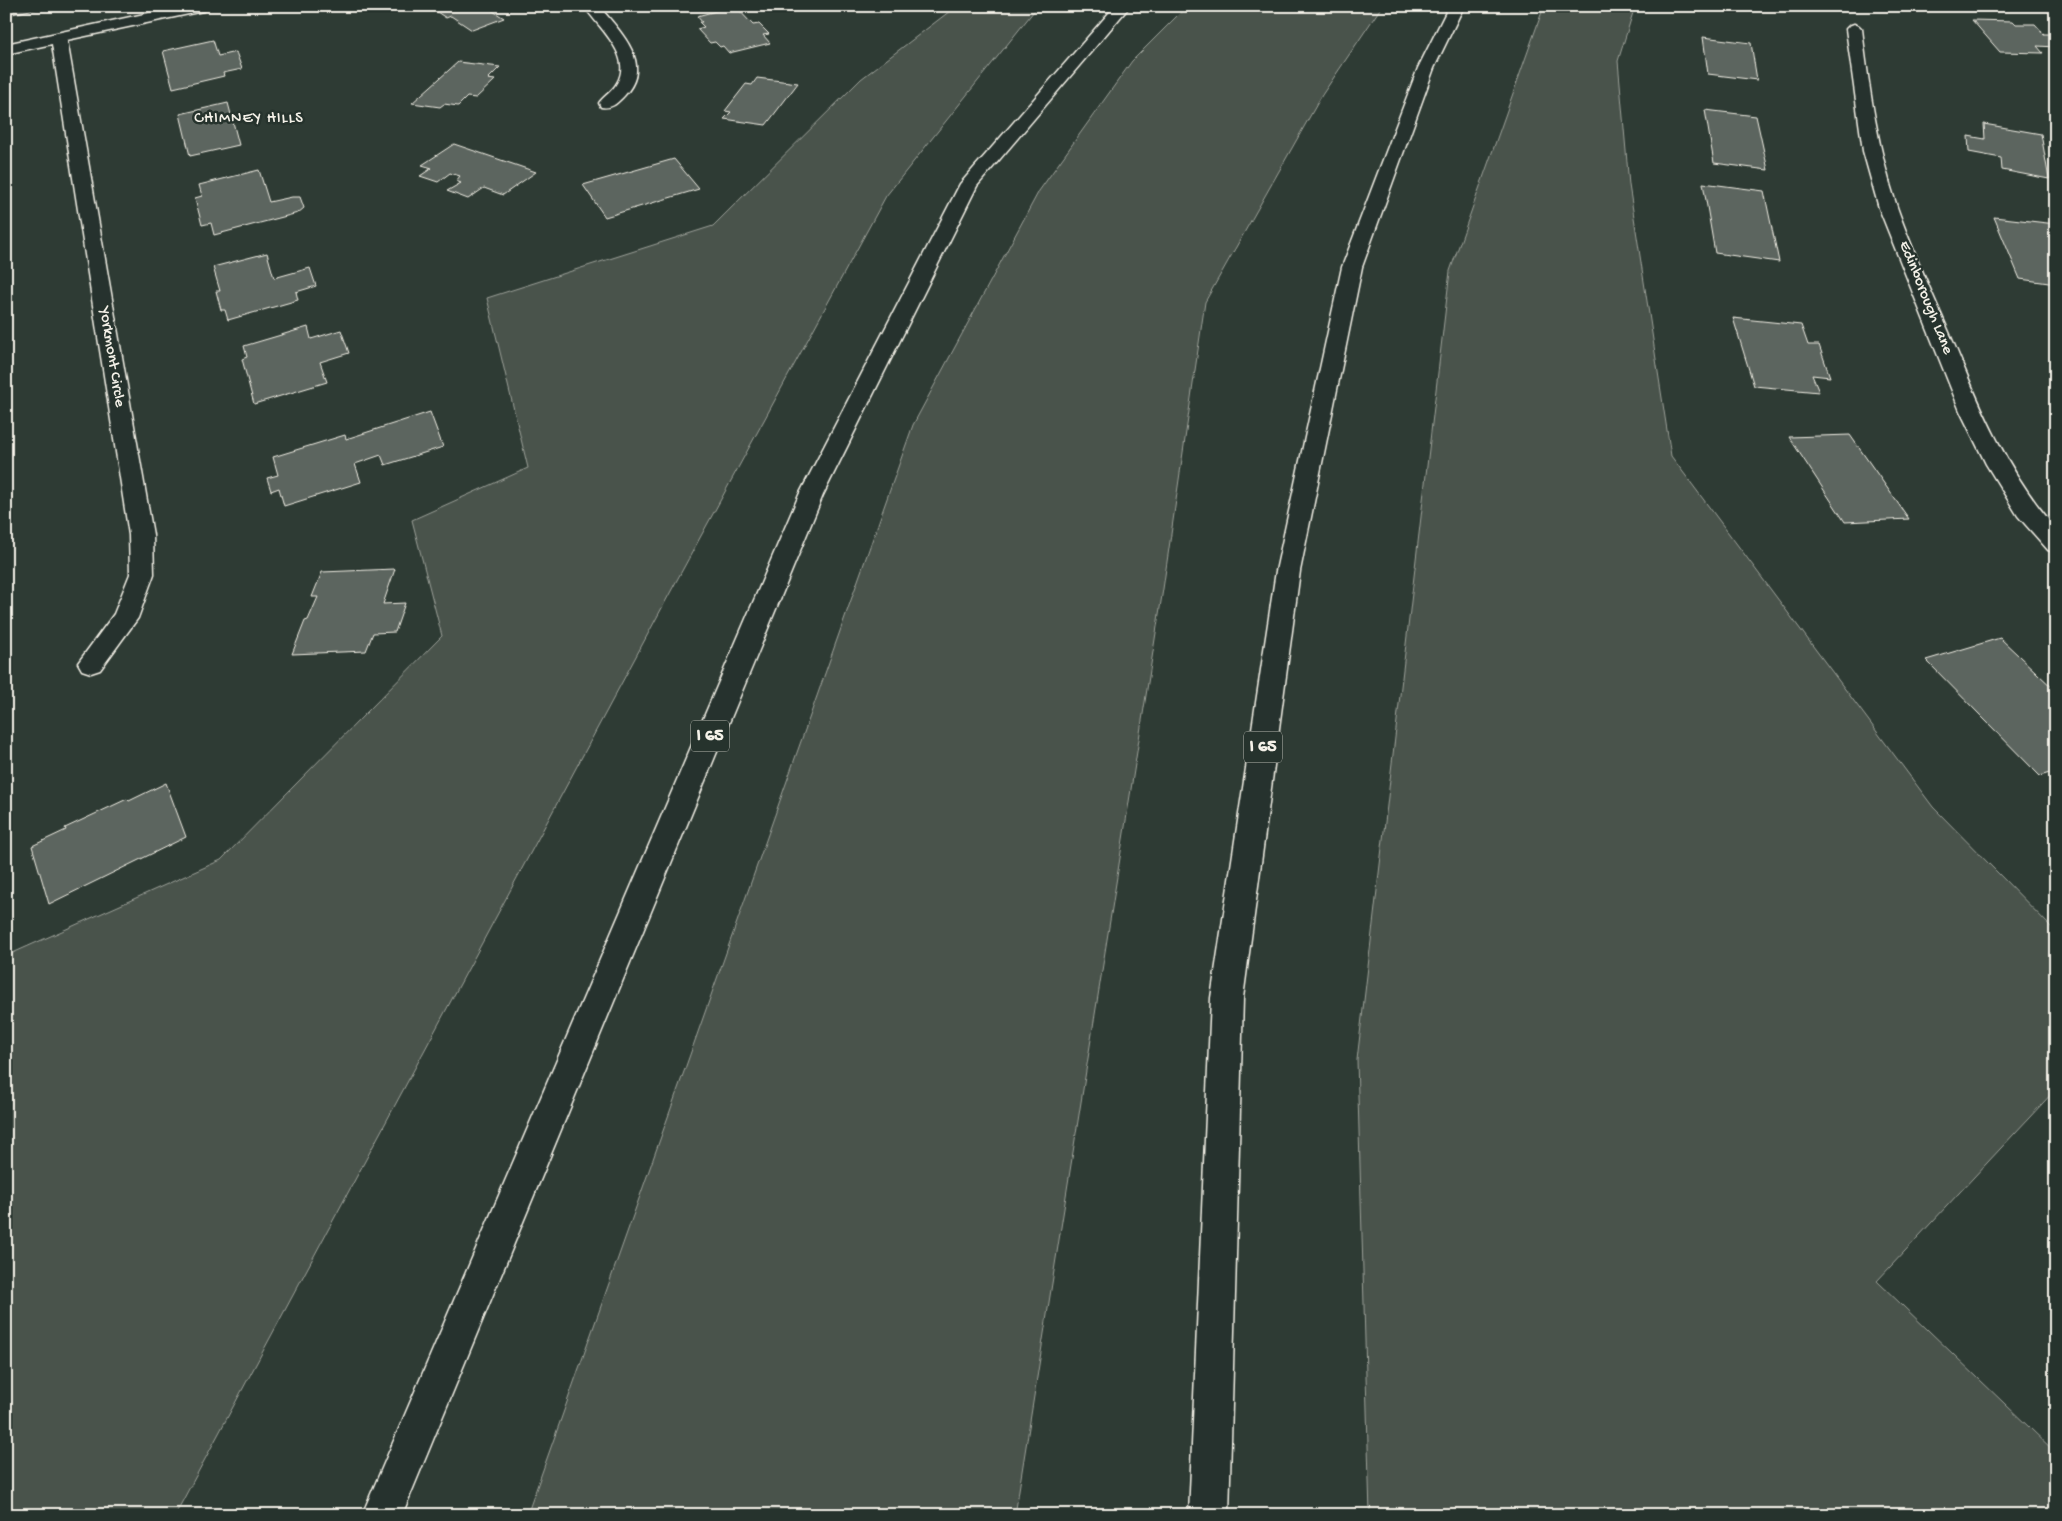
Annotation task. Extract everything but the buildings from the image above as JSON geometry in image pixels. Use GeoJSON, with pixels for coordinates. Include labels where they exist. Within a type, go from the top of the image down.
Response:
{"type":"FeatureCollection","features":[{"type":"Feature","properties":{"kind":"main road"},"geometry":{"type":"LineString","coordinates":[[6,50],[203,6]]}},
{"type":"Feature","properties":{"kind":"main road"},"geometry":{"type":"LineString","coordinates":[[591,6],[627,53],[630,69],[625,84],[607,103]]}},
{"type":"Feature","properties":{"kind":"main road","name":"I 65"},"geometry":{"type":"LineString","coordinates":[[382,1515],[811,495],[969,184],[1123,6]]}},
{"type":"Feature","properties":{"kind":"main road","name":"I 65"},"geometry":{"type":"LineString","coordinates":[[1209,1515],[1227,998],[1288,571],[1352,267],[1426,68],[1457,6]]}},
{"type":"Feature","properties":{"kind":"main road","name":"Edinborough Lane"},"geometry":{"type":"LineString","coordinates":[[1854,29],[1872,151],[1888,208],[1971,411],[1997,464],[2026,510],[2056,544]]}},
{"type":"Feature","properties":{"kind":"main road","name":"Yorkmont Circle"},"geometry":{"type":"LineString","coordinates":[[59,38],[140,535],[142,574],[125,618],[91,663]]}},
{"type":"Feature","properties":{"kind":"shaded area"},"geometry":{"type":"Polygon","coordinates":[[[945,6],[1038,6],[886,196],[671,591],[175,1515],[6,1515],[6,956],[221,860],[442,636],[412,520],[528,468],[487,298],[713,226],[861,79],[950,11],[945,6]]]}},
{"type":"Feature","properties":{"kind":"shaded area"},"geometry":{"type":"Polygon","coordinates":[[[1187,6],[1382,6],[1322,95],[1205,302],[1163,589],[1015,1515],[527,1515],[913,425],[1039,191],[1132,61],[1187,6]]]}},
{"type":"Feature","properties":{"kind":"shaded area"},"geometry":{"type":"Polygon","coordinates":[[[1544,6],[1635,6],[1618,61],[1629,185],[1671,456],[1933,807],[2056,932],[2056,1089],[1877,1281],[2056,1453],[2056,1515],[1370,1515],[1357,1060],[1450,271],[1544,6]]]}},
{"type":"Feature","properties":{"kind":"district","name":"CHIMNEY HILLS"},"geometry":{"type":"Point","coordinates":[249,119]}}]}
